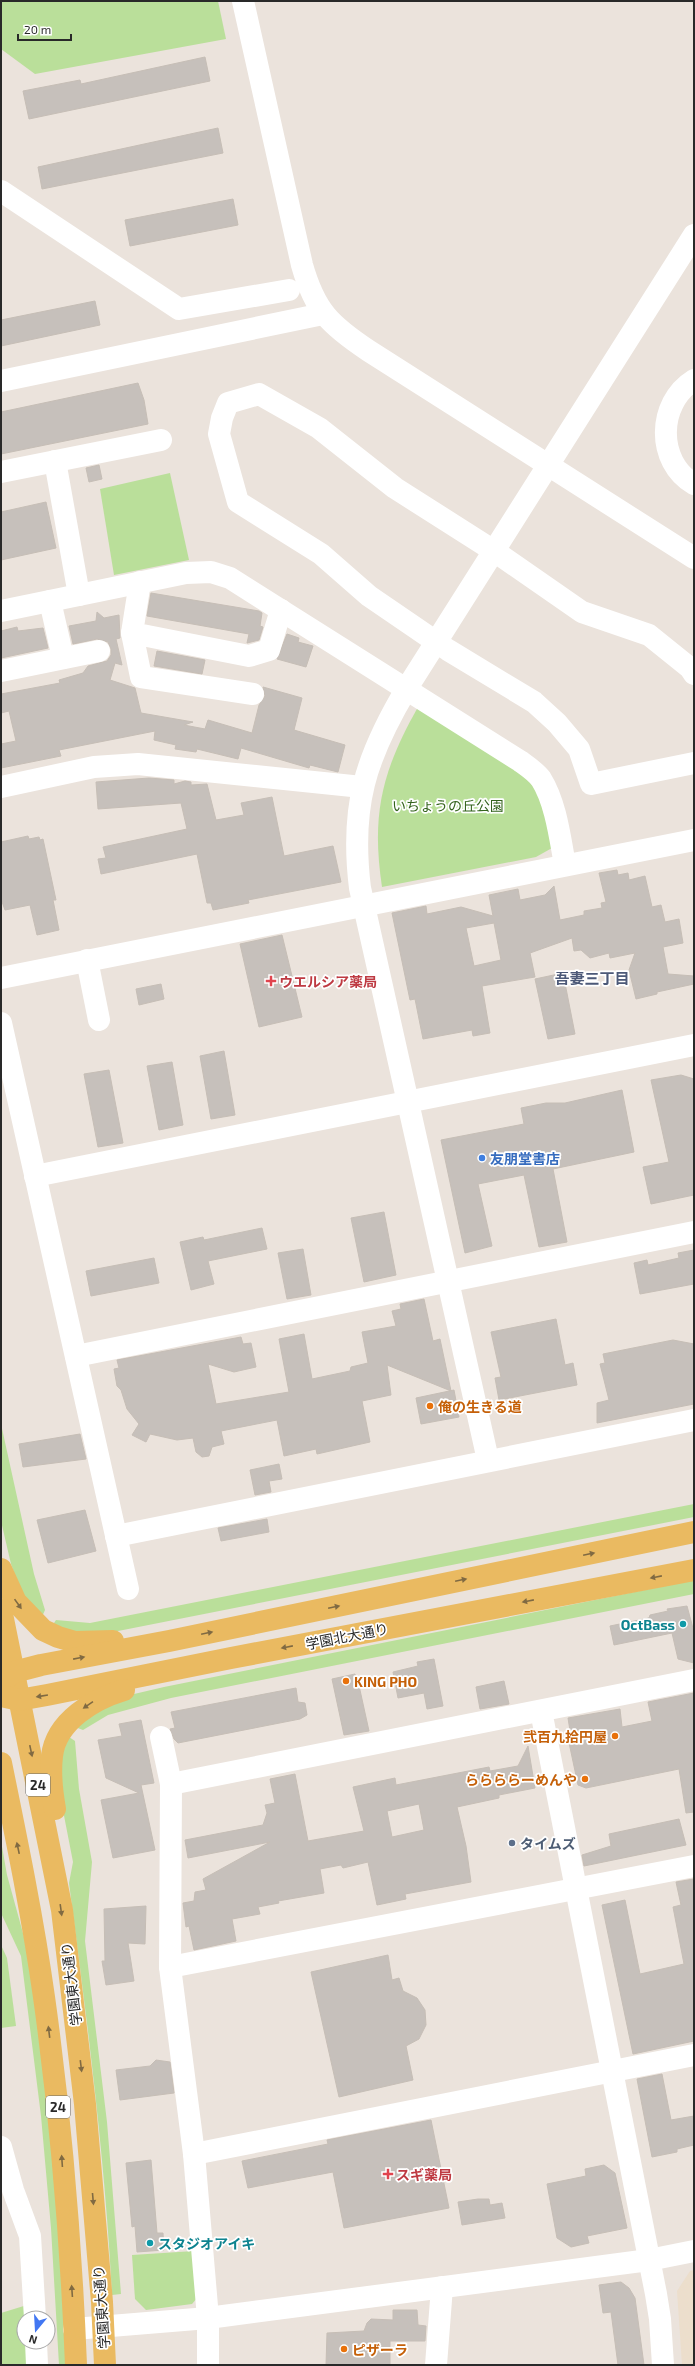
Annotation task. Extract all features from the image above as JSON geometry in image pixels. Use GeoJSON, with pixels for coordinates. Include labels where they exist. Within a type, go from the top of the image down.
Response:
{"type":"FeatureCollection","features":[{"type":"Feature","properties":{"kind":"main road"},"geometry":{"type":"LineString","coordinates":[[7,1677],[169,1641],[694,1532]]}},
{"type":"Feature","properties":{"kind":"main road"},"geometry":{"type":"LineString","coordinates":[[1,1569],[16,1602],[37,1625],[58,1637],[75,1642],[169,1641]]}},
{"type":"Feature","properties":{"kind":"main road","name":"学園北大通り"},"geometry":{"type":"LineString","coordinates":[[10,1698],[231,1658],[694,1570]]}},
{"type":"Feature","properties":{"kind":"main road","name":"学園東大通り"},"geometry":{"type":"LineString","coordinates":[[1,1609],[10,1698],[55,1871],[85,2104],[104,2327],[105,2365]]}},
{"type":"Feature","properties":{"kind":"main road"},"geometry":{"type":"LineString","coordinates":[[55,1871],[60,1840],[52,1789],[52,1755],[56,1741],[65,1727],[91,1703],[117,1692],[231,1658]]}},
{"type":"Feature","properties":{"kind":"main road","name":"学園東大通り"},"geometry":{"type":"LineString","coordinates":[[1,1763],[26,1886],[45,2004],[58,2109],[76,2365]]}},
{"type":"Feature","properties":{"kind":"street"},"geometry":{"type":"LineString","coordinates":[[243,1],[302,265],[311,292],[323,314],[341,332],[369,351],[694,558]]}},
{"type":"Feature","properties":{"kind":"street"},"geometry":{"type":"LineString","coordinates":[[1,191],[179,309],[289,290]]}},
{"type":"Feature","properties":{"kind":"street"},"geometry":{"type":"LineString","coordinates":[[488,1460],[364,905],[356,852],[362,787],[380,734],[406,688],[694,235]]}},
{"type":"Feature","properties":{"kind":"street"},"geometry":{"type":"LineString","coordinates":[[1,380],[323,314]]}},
{"type":"Feature","properties":{"kind":"street"},"geometry":{"type":"LineString","coordinates":[[694,380],[679,394],[670,410],[665,436],[673,462],[680,472],[694,484]]}},
{"type":"Feature","properties":{"kind":"street"},"geometry":{"type":"LineString","coordinates":[[694,674],[690,668],[649,635],[582,612],[494,551],[395,488],[319,428],[259,394],[228,404],[222,418],[219,434],[238,502],[320,554],[369,596],[436,641],[534,702],[558,723],[579,749],[591,784],[694,763]]}},
{"type":"Feature","properties":{"kind":"street"},"geometry":{"type":"LineString","coordinates":[[1,472],[161,440]]}},
{"type":"Feature","properties":{"kind":"street"},"geometry":{"type":"LineString","coordinates":[[55,461],[79,595]]}},
{"type":"Feature","properties":{"kind":"street"},"geometry":{"type":"LineString","coordinates":[[1,611],[200,571],[220,574],[242,584],[520,760],[540,779],[549,796],[565,866]]}},
{"type":"Feature","properties":{"kind":"street"},"geometry":{"type":"LineString","coordinates":[[140,582],[132,633],[141,677],[253,694]]}},
{"type":"Feature","properties":{"kind":"street"},"geometry":{"type":"LineString","coordinates":[[50,601],[63,658]]}},
{"type":"Feature","properties":{"kind":"street"},"geometry":{"type":"LineString","coordinates":[[132,633],[249,656],[269,650],[281,610]]}},
{"type":"Feature","properties":{"kind":"street"},"geometry":{"type":"LineString","coordinates":[[1,671],[99,650]]}},
{"type":"Feature","properties":{"kind":"street"},"geometry":{"type":"LineString","coordinates":[[1,787],[94,767],[138,764],[362,787]]}},
{"type":"Feature","properties":{"kind":"street"},"geometry":{"type":"LineString","coordinates":[[1,978],[694,840]]}},
{"type":"Feature","properties":{"kind":"street"},"geometry":{"type":"LineString","coordinates":[[87,960],[99,1020]]}},
{"type":"Feature","properties":{"kind":"street"},"geometry":{"type":"LineString","coordinates":[[1,1023],[128,1589]]}},
{"type":"Feature","properties":{"kind":"street"},"geometry":{"type":"LineString","coordinates":[[35,1176],[694,1045]]}},
{"type":"Feature","properties":{"kind":"street"},"geometry":{"type":"LineString","coordinates":[[76,1356],[694,1232]]}},
{"type":"Feature","properties":{"kind":"street"},"geometry":{"type":"LineString","coordinates":[[116,1536],[488,1460],[694,1420]]}},
{"type":"Feature","properties":{"kind":"street"},"geometry":{"type":"LineString","coordinates":[[171,1784],[694,1680]]}},
{"type":"Feature","properties":{"kind":"street"},"geometry":{"type":"LineString","coordinates":[[541,1711],[649,2260],[660,2319],[663,2365]]}},
{"type":"Feature","properties":{"kind":"street"},"geometry":{"type":"LineString","coordinates":[[161,1737],[171,1784],[170,1967],[194,2154],[208,2318],[208,2365]]}},
{"type":"Feature","properties":{"kind":"street"},"geometry":{"type":"LineString","coordinates":[[170,1967],[694,1866]]}},
{"type":"Feature","properties":{"kind":"street"},"geometry":{"type":"LineString","coordinates":[[194,2154],[694,2055]]}},
{"type":"Feature","properties":{"kind":"street"},"geometry":{"type":"LineString","coordinates":[[1,2148],[13,2190],[30,2236],[35,2310]]}},
{"type":"Feature","properties":{"kind":"street"},"geometry":{"type":"LineString","coordinates":[[74,2330],[208,2318],[649,2260],[694,2251]]}},
{"type":"Feature","properties":{"kind":"street"},"geometry":{"type":"LineString","coordinates":[[436,2365],[442,2287]]}},
{"type":"Feature","properties":{"kind":"street"},"geometry":{"type":"LineString","coordinates":[[36,2350],[37,2365]]}},
{"type":"Feature","properties":{"kind":"shaded area"},"geometry":{"type":"Polygon","coordinates":[[[694,2270],[694,2365],[682,2365],[677,2291],[690,2271],[694,2270]]]}},
{"type":"Feature","properties":{"kind":"green space"},"geometry":{"type":"Polygon","coordinates":[[[1,1],[218,1],[226,39],[35,74],[1,49],[1,1]]]}},
{"type":"Feature","properties":{"kind":"green space"},"geometry":{"type":"Polygon","coordinates":[[[170,473],[189,560],[114,575],[100,489],[170,473]]]}},
{"type":"Feature","properties":{"kind":"green space","name":"いちょうの丘公園"},"geometry":{"type":"Polygon","coordinates":[[[418,707],[519,771],[534,787],[544,805],[552,848],[536,857],[382,887],[378,837],[382,794],[396,752],[418,707]]]}},
{"type":"Feature","properties":{"kind":"green space"},"geometry":{"type":"Polygon","coordinates":[[[1,1424],[34,1574],[45,1610],[41,1619],[25,1604],[11,1564],[1,1521],[1,1424]]]}},
{"type":"Feature","properties":{"kind":"green space"},"geometry":{"type":"Polygon","coordinates":[[[694,1504],[694,1517],[108,1633],[80,1633],[52,1626],[56,1620],[90,1623],[694,1504]]]}},
{"type":"Feature","properties":{"kind":"green space"},"geometry":{"type":"Polygon","coordinates":[[[694,1580],[694,1594],[171,1698],[108,1715],[83,1730],[75,1727],[117,1698],[164,1687],[694,1580]]]}},
{"type":"Feature","properties":{"kind":"green space"},"geometry":{"type":"Polygon","coordinates":[[[69,1737],[75,1741],[79,1789],[92,1862],[85,1941],[107,2122],[121,2294],[112,2295],[100,2140],[89,2037],[69,1883],[73,1862],[60,1795],[60,1759],[69,1737]]]}},
{"type":"Feature","properties":{"kind":"green space"},"geometry":{"type":"Polygon","coordinates":[[[1,1841],[7,1875],[29,1955],[41,2042],[59,2226],[67,2365],[59,2365],[51,2228],[41,2116],[21,1956],[1,1913],[1,1841]]]}},
{"type":"Feature","properties":{"kind":"green space"},"geometry":{"type":"Polygon","coordinates":[[[1,1945],[7,1958],[16,2026],[1,2028],[1,1945]]]}},
{"type":"Feature","properties":{"kind":"green space"},"geometry":{"type":"Polygon","coordinates":[[[194,2251],[198,2297],[192,2304],[146,2310],[135,2299],[132,2255],[194,2251]]]}},
{"type":"Feature","properties":{"kind":"green space"},"geometry":{"type":"Polygon","coordinates":[[[27,2305],[26,2310],[16,2310],[16,2350],[28,2350],[29,2365],[1,2365],[1,2313],[27,2305]]]}},
{"type":"Feature","properties":{"kind":"building"},"geometry":{"type":"Polygon","coordinates":[[[205,57],[210,81],[29,119],[23,91],[80,80],[81,84],[205,57]]]}},
{"type":"Feature","properties":{"kind":"building"},"geometry":{"type":"Polygon","coordinates":[[[218,128],[223,153],[42,189],[38,167],[218,128]]]}},
{"type":"Feature","properties":{"kind":"building"},"geometry":{"type":"Polygon","coordinates":[[[233,199],[238,225],[130,246],[125,220],[233,199]]]}},
{"type":"Feature","properties":{"kind":"building"},"geometry":{"type":"Polygon","coordinates":[[[95,301],[100,325],[1,346],[1,320],[95,301]]]}},
{"type":"Feature","properties":{"kind":"building"},"geometry":{"type":"Polygon","coordinates":[[[138,383],[144,400],[148,424],[1,454],[1,412],[138,383]]]}},
{"type":"Feature","properties":{"kind":"building"},"geometry":{"type":"Polygon","coordinates":[[[99,465],[102,479],[89,482],[86,468],[99,465]]]}},
{"type":"Feature","properties":{"kind":"building"},"geometry":{"type":"Polygon","coordinates":[[[46,502],[56,548],[1,560],[1,512],[46,502]]]}},
{"type":"Feature","properties":{"kind":"building"},"geometry":{"type":"Polygon","coordinates":[[[151,593],[259,611],[262,613],[260,626],[263,627],[259,640],[247,643],[249,634],[147,616],[151,593]]]}},
{"type":"Feature","properties":{"kind":"building"},"geometry":{"type":"Polygon","coordinates":[[[97,612],[104,618],[119,615],[120,638],[116,639],[122,665],[115,663],[110,680],[135,688],[141,713],[193,722],[184,725],[205,729],[208,720],[252,733],[259,705],[265,696],[263,687],[302,698],[294,730],[345,745],[338,772],[310,765],[309,768],[241,748],[238,759],[197,749],[196,752],[175,749],[176,745],[154,740],[155,731],[59,750],[61,756],[1,768],[1,744],[16,741],[9,711],[1,713],[1,694],[60,683],[59,680],[83,673],[88,666],[107,661],[111,655],[111,649],[108,642],[97,639],[73,644],[69,626],[96,621],[97,612]]]}},
{"type":"Feature","properties":{"kind":"building"},"geometry":{"type":"Polygon","coordinates":[[[17,627],[18,631],[43,628],[48,648],[1,658],[1,631],[17,627]]]}},
{"type":"Feature","properties":{"kind":"building"},"geometry":{"type":"Polygon","coordinates":[[[287,634],[299,638],[298,642],[313,646],[306,667],[277,659],[287,634]]]}},
{"type":"Feature","properties":{"kind":"building"},"geometry":{"type":"Polygon","coordinates":[[[157,651],[205,660],[202,674],[154,666],[157,651]]]}},
{"type":"Feature","properties":{"kind":"building"},"geometry":{"type":"Polygon","coordinates":[[[149,778],[174,780],[174,784],[185,781],[191,782],[191,785],[207,784],[216,820],[244,815],[241,803],[272,797],[284,856],[333,846],[341,882],[248,900],[249,903],[213,910],[211,903],[207,903],[197,854],[101,874],[98,859],[106,858],[103,847],[187,829],[181,803],[98,809],[96,782],[149,778]]]}},
{"type":"Feature","properties":{"kind":"building"},"geometry":{"type":"Polygon","coordinates":[[[28,836],[29,839],[39,837],[40,840],[43,839],[56,900],[53,900],[59,930],[37,935],[30,905],[5,910],[1,899],[1,842],[28,836]]]}},
{"type":"Feature","properties":{"kind":"building"},"geometry":{"type":"Polygon","coordinates":[[[617,870],[618,875],[628,873],[629,880],[645,876],[652,907],[661,905],[665,922],[679,919],[683,943],[663,947],[668,974],[694,976],[694,984],[657,992],[657,994],[636,999],[629,970],[635,953],[610,958],[609,953],[590,958],[581,950],[574,951],[572,938],[530,953],[535,977],[482,986],[490,1033],[473,1036],[472,1030],[423,1039],[415,999],[410,1000],[392,913],[426,906],[427,914],[461,907],[493,916],[489,895],[518,889],[520,900],[545,895],[554,886],[560,920],[584,915],[584,911],[602,908],[601,903],[606,902],[599,873],[617,870]],[[494,923],[466,928],[474,966],[501,960],[494,923]]]}},
{"type":"Feature","properties":{"kind":"building","name":"ウエルシア薬局"},"geometry":{"type":"Polygon","coordinates":[[[282,935],[302,1017],[259,1027],[240,944],[282,935]]]}},
{"type":"Feature","properties":{"kind":"building"},"geometry":{"type":"Polygon","coordinates":[[[563,973],[575,1034],[548,1039],[535,979],[563,973]]]}},
{"type":"Feature","properties":{"kind":"building"},"geometry":{"type":"Polygon","coordinates":[[[161,984],[164,999],[139,1005],[136,989],[161,984]]]}},
{"type":"Feature","properties":{"kind":"building"},"geometry":{"type":"Polygon","coordinates":[[[224,1051],[235,1115],[211,1119],[200,1056],[224,1051]]]}},
{"type":"Feature","properties":{"kind":"building"},"geometry":{"type":"Polygon","coordinates":[[[172,1062],[183,1125],[159,1130],[147,1066],[172,1062]]]}},
{"type":"Feature","properties":{"kind":"building"},"geometry":{"type":"Polygon","coordinates":[[[109,1070],[123,1143],[98,1147],[84,1074],[109,1070]]]}},
{"type":"Feature","properties":{"kind":"building"},"geometry":{"type":"Polygon","coordinates":[[[681,1075],[694,1079],[694,1195],[651,1204],[643,1167],[669,1162],[651,1080],[681,1075]]]}},
{"type":"Feature","properties":{"kind":"building"},"geometry":{"type":"Polygon","coordinates":[[[622,1090],[634,1152],[553,1169],[567,1242],[539,1247],[524,1175],[478,1184],[492,1246],[465,1253],[441,1140],[524,1124],[521,1108],[546,1103],[565,1103],[622,1090]]]}},
{"type":"Feature","properties":{"kind":"building"},"geometry":{"type":"Polygon","coordinates":[[[384,1212],[396,1275],[364,1282],[351,1218],[384,1212]]]}},
{"type":"Feature","properties":{"kind":"building"},"geometry":{"type":"Polygon","coordinates":[[[262,1228],[267,1249],[208,1261],[214,1284],[191,1290],[180,1242],[203,1237],[204,1240],[262,1228]]]}},
{"type":"Feature","properties":{"kind":"building"},"geometry":{"type":"Polygon","coordinates":[[[303,1249],[311,1295],[287,1299],[278,1253],[303,1249]]]}},
{"type":"Feature","properties":{"kind":"building"},"geometry":{"type":"Polygon","coordinates":[[[694,1250],[694,1284],[640,1294],[634,1263],[647,1260],[648,1265],[679,1258],[678,1253],[694,1250]]]}},
{"type":"Feature","properties":{"kind":"building"},"geometry":{"type":"Polygon","coordinates":[[[154,1258],[159,1283],[91,1296],[86,1271],[154,1258]]]}},
{"type":"Feature","properties":{"kind":"building"},"geometry":{"type":"Polygon","coordinates":[[[424,1299],[433,1341],[440,1339],[451,1391],[387,1365],[391,1395],[362,1401],[370,1442],[317,1454],[316,1449],[284,1456],[277,1420],[221,1431],[224,1444],[212,1447],[209,1456],[202,1457],[196,1452],[193,1438],[177,1440],[150,1434],[146,1442],[132,1435],[139,1424],[127,1409],[121,1390],[117,1386],[114,1369],[119,1368],[117,1360],[241,1337],[243,1344],[251,1343],[256,1367],[234,1372],[208,1364],[216,1404],[289,1392],[279,1339],[304,1334],[312,1379],[350,1371],[351,1367],[368,1363],[362,1332],[396,1326],[392,1311],[401,1309],[400,1304],[424,1299]]]}},
{"type":"Feature","properties":{"kind":"building"},"geometry":{"type":"Polygon","coordinates":[[[556,1319],[565,1365],[573,1363],[577,1385],[499,1400],[495,1378],[501,1377],[491,1332],[556,1319]]]}},
{"type":"Feature","properties":{"kind":"building"},"geometry":{"type":"Polygon","coordinates":[[[673,1340],[694,1344],[694,1404],[597,1423],[597,1403],[609,1400],[600,1364],[605,1363],[603,1354],[673,1340]]]}},
{"type":"Feature","properties":{"kind":"building"},"geometry":{"type":"Polygon","coordinates":[[[454,1390],[459,1417],[421,1424],[416,1398],[454,1390]]]}},
{"type":"Feature","properties":{"kind":"building"},"geometry":{"type":"Polygon","coordinates":[[[80,1434],[86,1459],[23,1467],[19,1444],[80,1434]]]}},
{"type":"Feature","properties":{"kind":"building"},"geometry":{"type":"Polygon","coordinates":[[[279,1464],[282,1479],[269,1481],[271,1492],[255,1495],[250,1470],[279,1464]]]}},
{"type":"Feature","properties":{"kind":"building"},"geometry":{"type":"Polygon","coordinates":[[[85,1510],[96,1551],[48,1563],[37,1520],[85,1510]]]}},
{"type":"Feature","properties":{"kind":"building"},"geometry":{"type":"Polygon","coordinates":[[[267,1519],[269,1532],[221,1541],[218,1528],[267,1519]]]}},
{"type":"Feature","properties":{"kind":"building"},"geometry":{"type":"Polygon","coordinates":[[[687,1606],[694,1632],[694,1663],[678,1659],[672,1633],[614,1645],[610,1626],[649,1618],[650,1615],[668,1611],[667,1609],[687,1606]]]}},
{"type":"Feature","properties":{"kind":"building"},"geometry":{"type":"Polygon","coordinates":[[[434,1659],[443,1706],[427,1709],[424,1693],[398,1698],[393,1672],[418,1666],[417,1662],[434,1659]]]}},
{"type":"Feature","properties":{"kind":"building"},"geometry":{"type":"Polygon","coordinates":[[[355,1674],[356,1680],[358,1681],[369,1731],[344,1735],[332,1679],[355,1674]]]}},
{"type":"Feature","properties":{"kind":"building"},"geometry":{"type":"Polygon","coordinates":[[[504,1681],[509,1704],[480,1709],[476,1687],[504,1681]]]}},
{"type":"Feature","properties":{"kind":"building"},"geometry":{"type":"Polygon","coordinates":[[[296,1688],[298,1702],[305,1703],[307,1715],[300,1719],[178,1743],[174,1739],[170,1729],[175,1728],[171,1712],[296,1688]]]}},
{"type":"Feature","properties":{"kind":"building"},"geometry":{"type":"Polygon","coordinates":[[[694,1693],[694,1812],[686,1813],[679,1769],[586,1788],[578,1785],[568,1738],[571,1737],[568,1718],[620,1709],[622,1727],[652,1721],[648,1702],[694,1693]]]}},
{"type":"Feature","properties":{"kind":"building"},"geometry":{"type":"Polygon","coordinates":[[[141,1720],[154,1783],[141,1785],[155,1850],[113,1858],[101,1800],[139,1793],[106,1778],[98,1740],[122,1736],[119,1724],[141,1720]]]}},
{"type":"Feature","properties":{"kind":"building"},"geometry":{"type":"Polygon","coordinates":[[[528,1746],[535,1788],[499,1795],[499,1798],[457,1807],[466,1846],[471,1882],[405,1894],[406,1899],[377,1905],[368,1862],[343,1868],[341,1865],[320,1869],[324,1893],[278,1901],[279,1903],[258,1907],[260,1914],[232,1919],[236,1941],[194,1950],[189,1926],[186,1927],[183,1903],[194,1901],[195,1892],[206,1890],[203,1879],[270,1842],[188,1858],[185,1840],[263,1825],[267,1813],[265,1805],[275,1803],[270,1779],[295,1774],[308,1841],[364,1831],[353,1787],[395,1778],[396,1785],[489,1767],[490,1771],[518,1766],[528,1746]],[[419,1804],[387,1811],[392,1837],[424,1830],[419,1804]]]}},
{"type":"Feature","properties":{"kind":"building"},"geometry":{"type":"Polygon","coordinates":[[[679,1819],[686,1845],[584,1866],[582,1855],[611,1846],[609,1834],[679,1819]]]}},
{"type":"Feature","properties":{"kind":"building"},"geometry":{"type":"Polygon","coordinates":[[[694,1879],[694,2041],[633,2054],[602,1905],[625,1900],[640,1974],[684,1964],[673,1907],[681,1905],[676,1882],[694,1879]]]}},
{"type":"Feature","properties":{"kind":"building"},"geometry":{"type":"Polygon","coordinates":[[[146,1906],[145,1944],[128,1943],[134,1981],[106,1985],[102,1961],[105,1961],[104,1909],[146,1906]]]}},
{"type":"Feature","properties":{"kind":"building"},"geometry":{"type":"Polygon","coordinates":[[[388,1955],[392,1980],[399,1978],[403,1991],[417,1998],[425,2010],[426,2025],[419,2039],[406,2046],[413,2080],[339,2097],[311,1972],[388,1955]]]}},
{"type":"Feature","properties":{"kind":"building"},"geometry":{"type":"Polygon","coordinates":[[[156,2060],[170,2062],[174,2093],[120,2100],[116,2070],[150,2066],[156,2060]]]}},
{"type":"Feature","properties":{"kind":"building"},"geometry":{"type":"Polygon","coordinates":[[[662,2074],[671,2120],[694,2116],[694,2145],[677,2149],[677,2152],[652,2157],[637,2079],[662,2074]]]}},
{"type":"Feature","properties":{"kind":"building","name":"スギ薬局"},"geometry":{"type":"Polygon","coordinates":[[[431,2120],[449,2208],[344,2228],[333,2172],[248,2188],[242,2161],[328,2144],[327,2140],[431,2120]]]}},
{"type":"Feature","properties":{"kind":"building"},"geometry":{"type":"Polygon","coordinates":[[[151,2160],[157,2233],[163,2233],[164,2250],[137,2252],[135,2226],[132,2227],[126,2163],[151,2160]]]}},
{"type":"Feature","properties":{"kind":"building"},"geometry":{"type":"Polygon","coordinates":[[[604,2165],[615,2173],[627,2228],[587,2236],[589,2243],[571,2247],[557,2238],[547,2184],[586,2176],[585,2169],[604,2165]]]}},
{"type":"Feature","properties":{"kind":"building"},"geometry":{"type":"Polygon","coordinates":[[[489,2199],[490,2205],[502,2203],[505,2218],[462,2225],[458,2202],[489,2199]]]}},
{"type":"Feature","properties":{"kind":"building"},"geometry":{"type":"Polygon","coordinates":[[[621,2282],[629,2288],[635,2298],[644,2365],[618,2365],[611,2312],[603,2313],[599,2285],[621,2282]]]}},
{"type":"Feature","properties":{"kind":"building"},"geometry":{"type":"Polygon","coordinates":[[[393,2310],[417,2310],[418,2325],[426,2326],[425,2341],[390,2341],[390,2365],[326,2365],[327,2333],[364,2331],[367,2323],[371,2319],[393,2320],[393,2310]]]}},
{"type":"Feature","properties":{"kind":"place","name":"ウエルシア薬局"},"geometry":{"type":"Point","coordinates":[271,981]}},
{"type":"Feature","properties":{"kind":"place","name":"友朋堂書店"},"geometry":{"type":"Point","coordinates":[482,1158]}},
{"type":"Feature","properties":{"kind":"place","name":"俺の生きる道"},"geometry":{"type":"Point","coordinates":[430,1406]}},
{"type":"Feature","properties":{"kind":"place","name":"OctBass"},"geometry":{"type":"Point","coordinates":[683,1624]}},
{"type":"Feature","properties":{"kind":"place","name":"KING PHO"},"geometry":{"type":"Point","coordinates":[346,1681]}},
{"type":"Feature","properties":{"kind":"place","name":"弐百九拾円屋"},"geometry":{"type":"Point","coordinates":[615,1736]}},
{"type":"Feature","properties":{"kind":"place","name":"ららららーめんや"},"geometry":{"type":"Point","coordinates":[585,1779]}},
{"type":"Feature","properties":{"kind":"place","name":"タイムズ"},"geometry":{"type":"Point","coordinates":[512,1843]}},
{"type":"Feature","properties":{"kind":"place","name":"スギ薬局"},"geometry":{"type":"Point","coordinates":[388,2174]}},
{"type":"Feature","properties":{"kind":"place","name":"スタジオアイキ"},"geometry":{"type":"Point","coordinates":[150,2243]}},
{"type":"Feature","properties":{"kind":"place","name":"ピザーラ"},"geometry":{"type":"Point","coordinates":[344,2349]}},
{"type":"Feature","properties":{"kind":"district","name":"吾妻三丁目"},"geometry":{"type":"Point","coordinates":[592,978]}}]}
